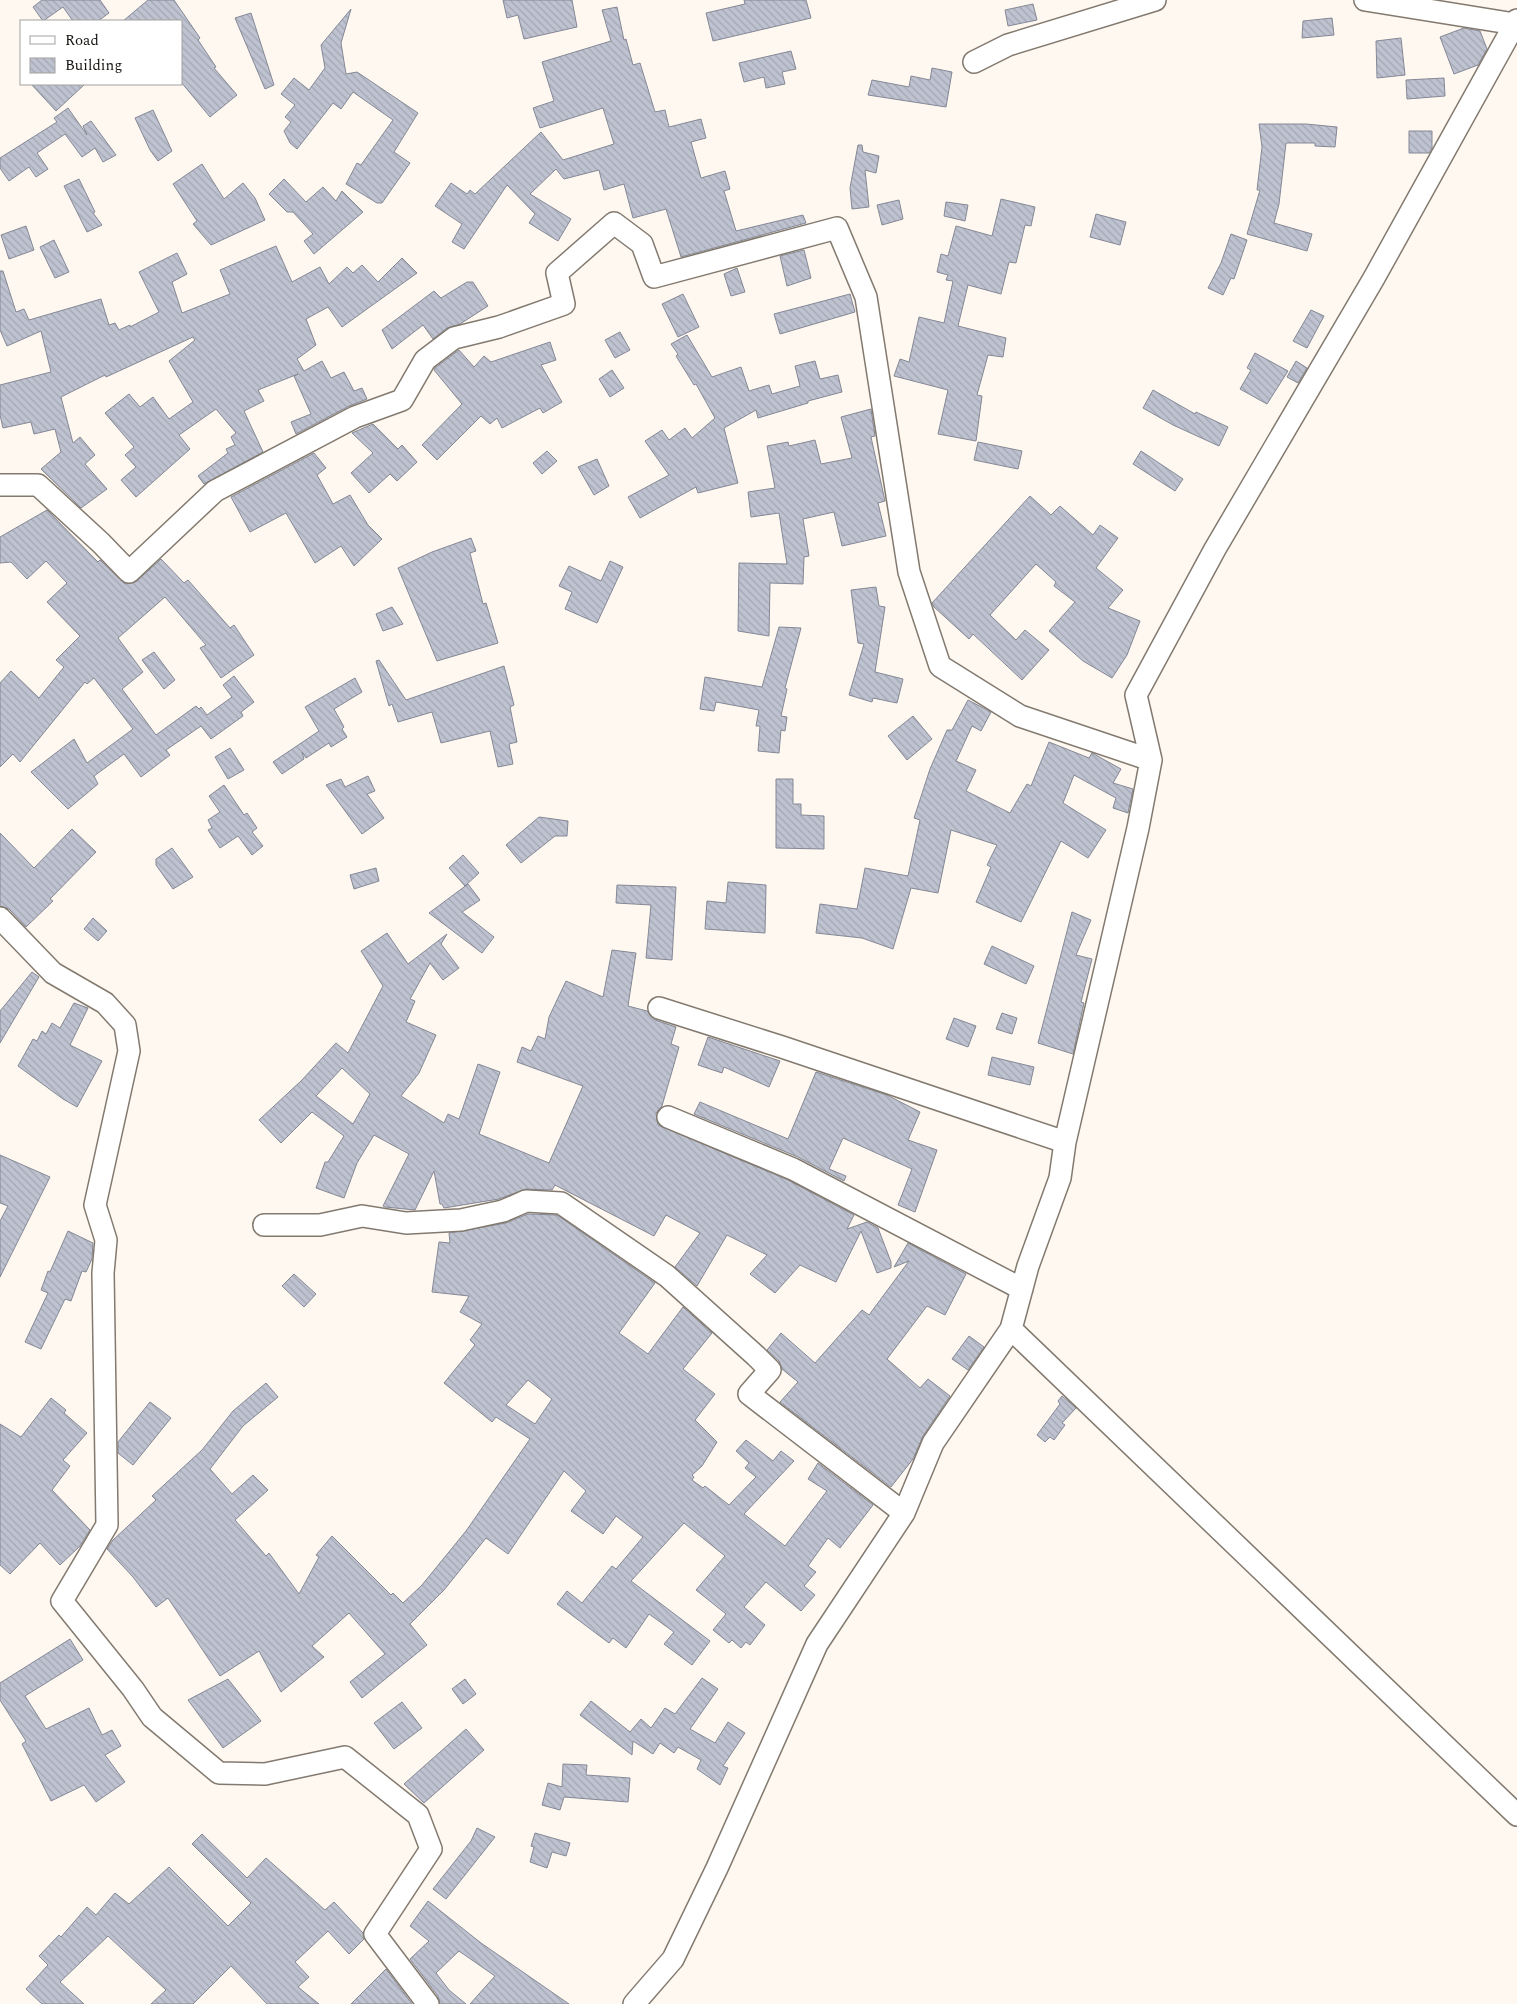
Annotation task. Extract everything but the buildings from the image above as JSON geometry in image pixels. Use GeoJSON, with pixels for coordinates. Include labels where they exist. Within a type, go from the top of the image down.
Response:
{"type":"FeatureCollection","features":[{"type":"Feature","properties":{"kind":"street"},"geometry":{"type":"LineString","coordinates":[[974,62],[1008,45],[1155,0]]}},
{"type":"Feature","properties":{"kind":"street"},"geometry":{"type":"LineString","coordinates":[[634,2004],[673,1959],[717,1868],[817,1644],[904,1513],[933,1443],[1011,1329],[1022,1289],[1060,1178],[1066,1142],[1138,828],[1150,760],[1136,695],[1215,549],[1374,278],[1516,22],[1365,0]]}},
{"type":"Feature","properties":{"kind":"street"},"geometry":{"type":"LineString","coordinates":[[0,485],[38,485],[101,543],[129,572],[215,491],[355,417],[402,400],[425,360],[454,338],[499,326],[564,304],[557,273],[614,223],[642,244],[654,277],[837,228],[866,298],[909,572],[940,666],[1020,716],[1150,760]]}},
{"type":"Feature","properties":{"kind":"street"},"geometry":{"type":"LineString","coordinates":[[0,918],[53,973],[105,1003],[125,1025],[129,1052],[96,1205],[106,1240],[102,1273],[107,1525],[62,1601],[133,1689],[152,1717],[219,1773],[266,1774],[345,1757],[418,1815],[431,1849],[375,1934],[428,2004]]}},
{"type":"Feature","properties":{"kind":"street"},"geometry":{"type":"LineString","coordinates":[[659,1008],[1066,1142]]}},
{"type":"Feature","properties":{"kind":"street"},"geometry":{"type":"LineString","coordinates":[[668,1117],[793,1169],[1022,1289]]}},
{"type":"Feature","properties":{"kind":"street"},"geometry":{"type":"LineString","coordinates":[[264,1225],[320,1225],[362,1216],[406,1223],[462,1220],[503,1212],[526,1201],[561,1203],[667,1276],[756,1356],[770,1370],[749,1394],[904,1513]]}},
{"type":"Feature","properties":{"kind":"street"},"geometry":{"type":"LineString","coordinates":[[1011,1329],[1517,1815]]}}]}
